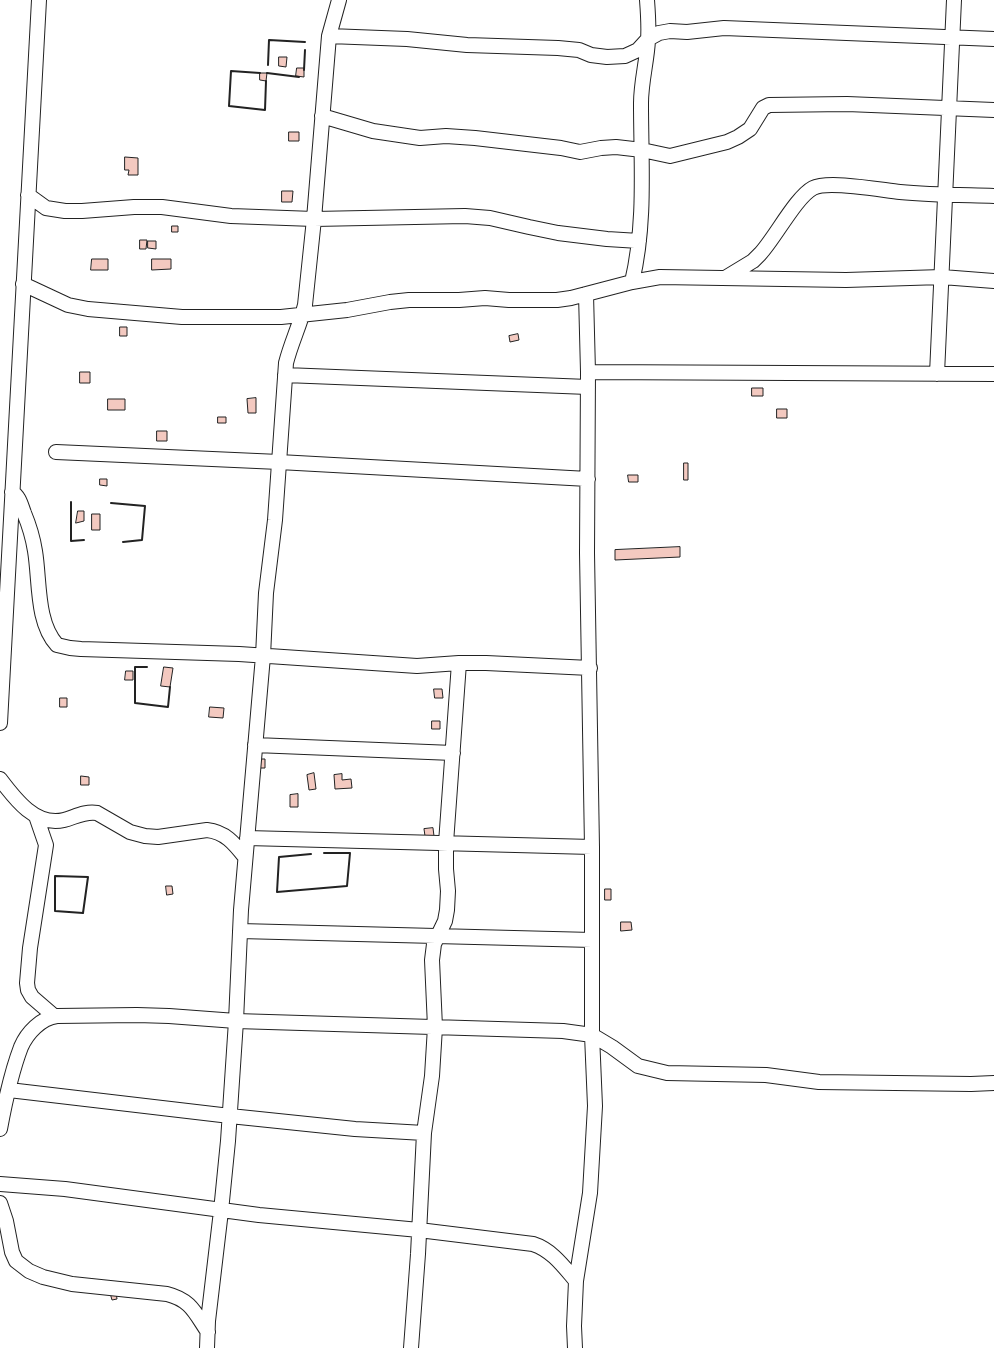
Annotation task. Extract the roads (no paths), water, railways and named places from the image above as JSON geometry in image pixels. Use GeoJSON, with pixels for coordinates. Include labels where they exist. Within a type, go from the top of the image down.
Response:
{"type":"FeatureCollection","features":[{"type":"Feature","properties":{"kind":"street"},"geometry":{"type":"LineString","coordinates":[[0,723],[5,523],[12,492],[39,0]]}},
{"type":"Feature","properties":{"kind":"street"},"geometry":{"type":"LineString","coordinates":[[207,1348],[230,1116],[245,857],[263,656],[266,593],[275,520],[285,375],[290,345],[305,305],[314,218],[329,36],[339,0]]}},
{"type":"Feature","properties":{"kind":"street"},"geometry":{"type":"LineString","coordinates":[[632,282],[640,241],[642,201],[641,101],[648,39],[647,0]]}},
{"type":"Feature","properties":{"kind":"street"},"geometry":{"type":"LineString","coordinates":[[937,374],[954,0]]}},
{"type":"Feature","properties":{"kind":"street"},"geometry":{"type":"LineString","coordinates":[[329,36],[407,39],[467,45],[558,48],[579,50],[591,55],[606,57],[625,56],[638,50],[648,39],[659,33],[724,28],[994,39]]}},
{"type":"Feature","properties":{"kind":"street"},"geometry":{"type":"LineString","coordinates":[[322,116],[373,131],[420,138],[446,136],[475,138],[561,148],[580,152],[616,147],[642,150],[670,156],[727,142],[738,137],[750,129],[763,108],[770,105],[847,104],[994,110]]}},
{"type":"Feature","properties":{"kind":"street"},"geometry":{"type":"LineString","coordinates":[[725,278],[760,254],[802,196],[812,188],[822,185],[834,185],[946,195],[994,196]]}},
{"type":"Feature","properties":{"kind":"street"},"geometry":{"type":"LineString","coordinates":[[28,195],[46,208],[65,211],[162,207],[231,216],[314,218],[478,217],[490,218],[558,233],[606,239],[640,241]]}},
{"type":"Feature","properties":{"kind":"street"},"geometry":{"type":"LineString","coordinates":[[23,284],[68,305],[88,310],[182,317],[281,317],[302,316],[396,302],[485,298],[542,301],[571,298],[632,282],[660,277],[846,280],[942,277],[994,281]]}},
{"type":"Feature","properties":{"kind":"street"},"geometry":{"type":"LineString","coordinates":[[575,1348],[574,1326],[576,1281],[590,1193],[595,1106],[592,1035],[592,847],[587,553],[588,372],[586,294]]}},
{"type":"Feature","properties":{"kind":"street"},"geometry":{"type":"LineString","coordinates":[[588,372],[994,374]]}},
{"type":"Feature","properties":{"kind":"street"},"geometry":{"type":"LineString","coordinates":[[285,375],[588,387]]}},
{"type":"Feature","properties":{"kind":"street"},"geometry":{"type":"LineString","coordinates":[[56,452],[279,462],[588,479]]}},
{"type":"Feature","properties":{"kind":"street"},"geometry":{"type":"LineString","coordinates":[[12,492],[18,498],[29,526],[35,550],[42,615],[48,632],[57,645],[81,649],[190,652],[417,666],[486,663],[590,668]]}},
{"type":"Feature","properties":{"kind":"street"},"geometry":{"type":"LineString","coordinates":[[411,1348],[424,1133],[432,1076],[435,1027],[432,960],[434,944],[445,921],[448,897],[446,843],[459,663]]}},
{"type":"Feature","properties":{"kind":"street"},"geometry":{"type":"LineString","coordinates":[[255,745],[453,753]]}},
{"type":"Feature","properties":{"kind":"street"},"geometry":{"type":"LineString","coordinates":[[0,779],[11,794],[44,821],[52,822],[72,818],[86,813],[97,813],[130,832],[145,836],[158,837],[207,830],[213,831],[221,833],[230,839],[245,857]]}},
{"type":"Feature","properties":{"kind":"street"},"geometry":{"type":"LineString","coordinates":[[36,816],[46,845],[30,948],[27,986],[29,994],[54,1016]]}},
{"type":"Feature","properties":{"kind":"street"},"geometry":{"type":"LineString","coordinates":[[247,838],[592,847]]}},
{"type":"Feature","properties":{"kind":"street"},"geometry":{"type":"LineString","coordinates":[[240,931],[592,940]]}},
{"type":"Feature","properties":{"kind":"street"},"geometry":{"type":"LineString","coordinates":[[0,1129],[21,1046],[34,1028],[46,1018],[54,1016],[137,1014],[236,1021],[563,1031],[592,1035],[612,1047],[638,1066],[667,1073],[766,1075],[819,1082],[994,1083]]}},
{"type":"Feature","properties":{"kind":"street"},"geometry":{"type":"LineString","coordinates":[[9,1090],[355,1129],[424,1133]]}},
{"type":"Feature","properties":{"kind":"street"},"geometry":{"type":"LineString","coordinates":[[0,1184],[72,1190],[158,1200],[221,1210],[419,1230],[534,1244],[541,1246],[550,1252],[576,1281]]}},
{"type":"Feature","properties":{"kind":"street"},"geometry":{"type":"LineString","coordinates":[[0,1203],[16,1261],[29,1271],[43,1277],[72,1284],[167,1294],[179,1297],[187,1302],[208,1332]]}}]}
